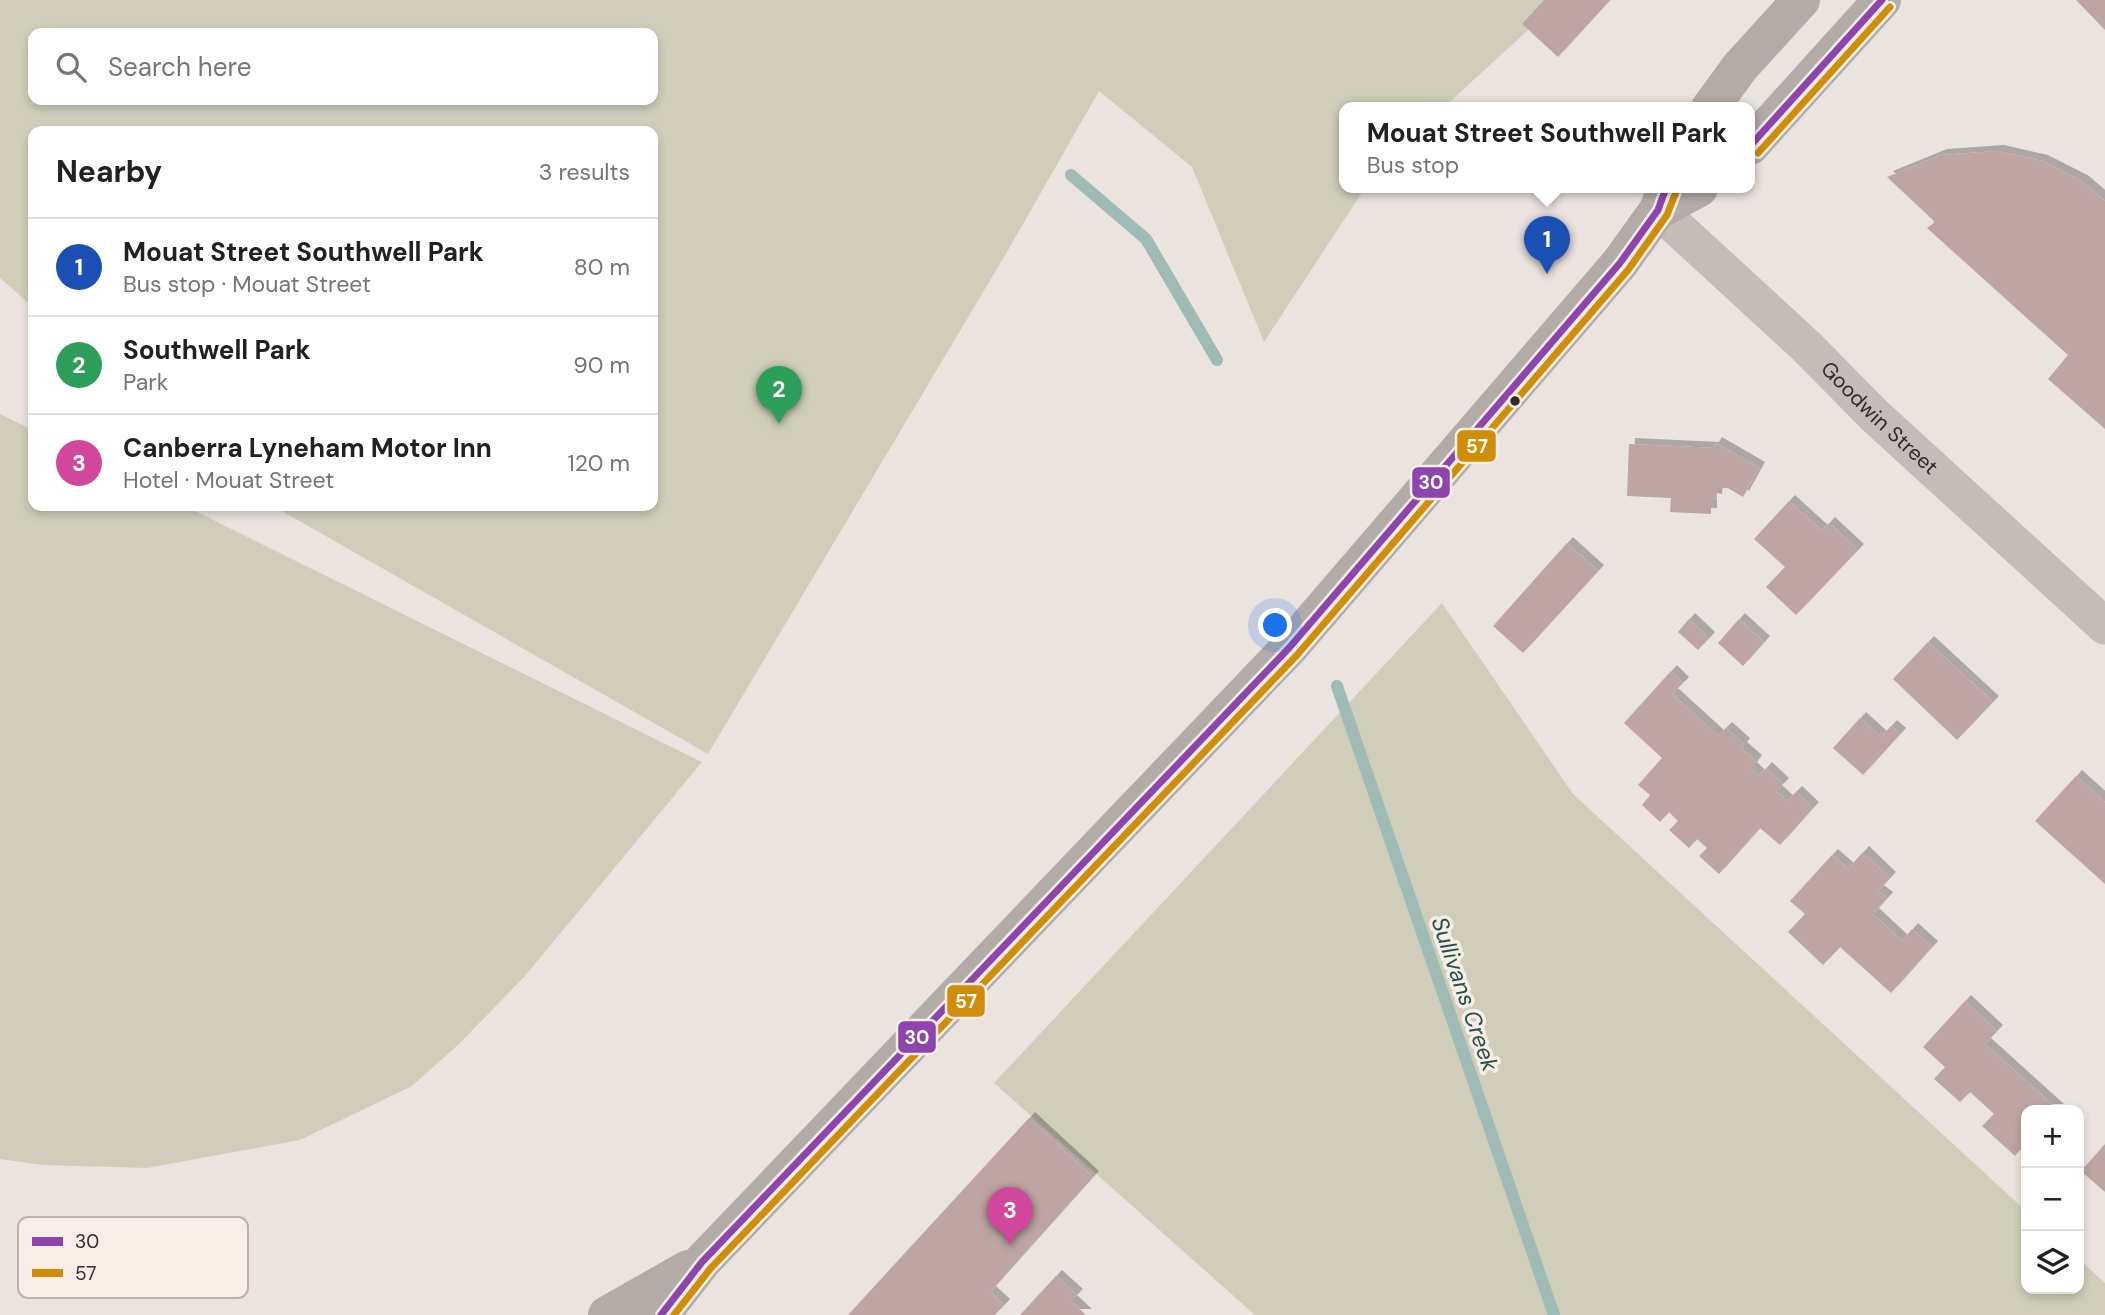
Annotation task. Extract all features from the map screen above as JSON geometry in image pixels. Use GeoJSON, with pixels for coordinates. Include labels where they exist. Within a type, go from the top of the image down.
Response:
{"type":"FeatureCollection","features":[{"type":"Feature","properties":{"kind":"main road"},"geometry":{"type":"LineString","coordinates":[[1714,102],[1740,67],[1801,0]]}},
{"type":"Feature","properties":{"kind":"main road"},"geometry":{"type":"LineString","coordinates":[[1755,140],[1882,0]]}},
{"type":"Feature","properties":{"kind":"main road"},"geometry":{"type":"LineString","coordinates":[[661,1315],[702,1262],[1289,648],[1620,263],[1662,199],[1682,193]]}},
{"type":"Feature","properties":{"kind":"main road"},"geometry":{"type":"LineString","coordinates":[[607,1315],[702,1262]]}},
{"type":"Feature","properties":{"kind":"street","name":"Goodwin Street"},"geometry":{"type":"LineString","coordinates":[[1662,199],[1875,416],[2101,614]]}},
{"type":"Feature","properties":{"kind":"shaded area"},"geometry":{"type":"Polygon","coordinates":[[[0,0],[1561,0],[1450,102],[1339,102],[1339,193],[1362,193],[1264,342],[1192,167],[1099,91],[1007,252],[708,754],[282,511],[658,511],[658,126],[28,126],[28,303],[0,278],[0,0]]]}},
{"type":"Feature","properties":{"kind":"shaded area"},"geometry":{"type":"Polygon","coordinates":[[[0,414],[28,428],[28,511],[195,511],[702,762],[525,976],[459,1044],[412,1086],[300,1140],[147,1168],[43,1165],[0,1159],[0,414]]]}},
{"type":"Feature","properties":{"kind":"shaded area"},"geometry":{"type":"Polygon","coordinates":[[[1442,603],[1573,794],[2021,1206],[2021,1294],[2084,1294],[2084,1264],[2105,1283],[2105,1315],[1255,1315],[994,1083],[1442,603]]]}},
{"type":"Feature","properties":{"kind":"building"},"geometry":{"type":"Polygon","coordinates":[[[1544,0],[1610,0],[1558,57],[1522,24],[1544,0]]]}},
{"type":"Feature","properties":{"kind":"building"},"geometry":{"type":"Polygon","coordinates":[[[2076,0],[2105,0],[2105,30],[2076,0]]]}},
{"type":"Feature","properties":{"kind":"building"},"geometry":{"type":"Polygon","coordinates":[[[1998,151],[2042,161],[2083,182],[2105,201],[2105,429],[2048,379],[2068,355],[1927,228],[1935,222],[1887,177],[1941,155],[1998,151]]]}},
{"type":"Feature","properties":{"kind":"building"},"geometry":{"type":"Polygon","coordinates":[[[1716,443],[1759,468],[1743,497],[1728,488],[1717,488],[1716,500],[1711,499],[1711,514],[1670,512],[1671,498],[1627,496],[1629,444],[1713,448],[1716,443]]]}},
{"type":"Feature","properties":{"kind":"building"},"geometry":{"type":"Polygon","coordinates":[[[1789,501],[1822,531],[1829,523],[1858,550],[1796,615],[1766,587],[1785,567],[1754,539],[1789,501]]]}},
{"type":"Feature","properties":{"kind":"building"},"geometry":{"type":"Polygon","coordinates":[[[1567,543],[1598,571],[1523,653],[1493,626],[1567,543]]]}},
{"type":"Feature","properties":{"kind":"building"},"geometry":{"type":"Polygon","coordinates":[[[1689,619],[1709,638],[1698,650],[1678,632],[1689,619]]]}},
{"type":"Feature","properties":{"kind":"building"},"geometry":{"type":"Polygon","coordinates":[[[1739,619],[1764,642],[1743,666],[1718,643],[1739,619]]]}},
{"type":"Feature","properties":{"kind":"building"},"geometry":{"type":"Polygon","coordinates":[[[1928,642],[1993,702],[1957,740],[1893,679],[1928,642]]]}},
{"type":"Feature","properties":{"kind":"building"},"geometry":{"type":"Polygon","coordinates":[[[1671,671],[1683,683],[1672,694],[1718,736],[1726,728],[1744,744],[1741,748],[1756,761],[1751,768],[1759,776],[1766,768],[1783,784],[1776,791],[1787,801],[1796,792],[1813,808],[1780,845],[1760,828],[1719,874],[1699,856],[1707,848],[1697,839],[1689,848],[1669,830],[1678,821],[1669,812],[1660,822],[1642,805],[1650,795],[1638,785],[1662,758],[1624,723],[1671,671]]]}},
{"type":"Feature","properties":{"kind":"building"},"geometry":{"type":"Polygon","coordinates":[[[1860,718],[1881,737],[1891,726],[1900,734],[1863,775],[1833,748],[1860,718]]]}},
{"type":"Feature","properties":{"kind":"building"},"geometry":{"type":"Polygon","coordinates":[[[2076,776],[2105,802],[2105,884],[2035,821],[2076,776]]]}},
{"type":"Feature","properties":{"kind":"building"},"geometry":{"type":"Polygon","coordinates":[[[1863,852],[1890,878],[1878,891],[1887,898],[1873,914],[1902,941],[1912,929],[1932,947],[1891,993],[1840,947],[1823,965],[1788,932],[1805,914],[1790,901],[1832,855],[1848,869],[1863,852]]]}},
{"type":"Feature","properties":{"kind":"building"},"geometry":{"type":"Polygon","coordinates":[[[1965,1001],[1997,1031],[1985,1044],[2052,1105],[2021,1105],[2021,1149],[2015,1156],[1982,1126],[1994,1114],[1970,1092],[1960,1102],[1934,1079],[1945,1067],[1923,1047],[1965,1001]]]}},
{"type":"Feature","properties":{"kind":"building"},"geometry":{"type":"Polygon","coordinates":[[[1029,1118],[1093,1177],[990,1292],[1004,1305],[995,1315],[848,1315],[1029,1118]]]}},
{"type":"Feature","properties":{"kind":"building"},"geometry":{"type":"Polygon","coordinates":[[[2105,1144],[2105,1192],[2084,1174],[2084,1168],[2105,1144]]]}},
{"type":"Feature","properties":{"kind":"building"},"geometry":{"type":"Polygon","coordinates":[[[1056,1276],[1077,1295],[1071,1301],[1086,1315],[1020,1315],[1056,1276]]]}},
{"type":"Feature","properties":{"kind":"waterway","name":"Sullivans Creek"},"geometry":{"type":"LineString","coordinates":[[1071,175],[1146,239],[1217,360]]}},
{"type":"Feature","properties":{"kind":"waterway","name":"Sullivans Creek"},"geometry":{"type":"LineString","coordinates":[[1337,686],[1554,1315]]}},
{"type":"Feature","properties":{"kind":"transit line","name":"30"},"geometry":{"type":"LineString","coordinates":[[1755,140],[1882,0]]}},
{"type":"Feature","properties":{"kind":"transit line","name":"57"},"geometry":{"type":"LineString","coordinates":[[1758,153],[1890,7]]}},
{"type":"Feature","properties":{"kind":"transit line","name":"30"},"geometry":{"type":"LineString","coordinates":[[661,1315],[702,1262],[1289,648],[1620,263],[1658,210],[1664,193]]}},
{"type":"Feature","properties":{"kind":"transit line","name":"57"},"geometry":{"type":"LineString","coordinates":[[674,1315],[710,1269],[1297,655],[1628,270],[1667,215],[1676,193]]}},
{"type":"Feature","properties":{"kind":"place","name":"Mouat Street Southwell Park"},"geometry":{"type":"Point","coordinates":[1547,274]}},
{"type":"Feature","properties":{"kind":"place","name":"Southwell Park"},"geometry":{"type":"Point","coordinates":[779,424]}},
{"type":"Feature","properties":{"kind":"place","name":"Canberra Lyneham Motor Inn"},"geometry":{"type":"Point","coordinates":[1010,1245]}}]}
